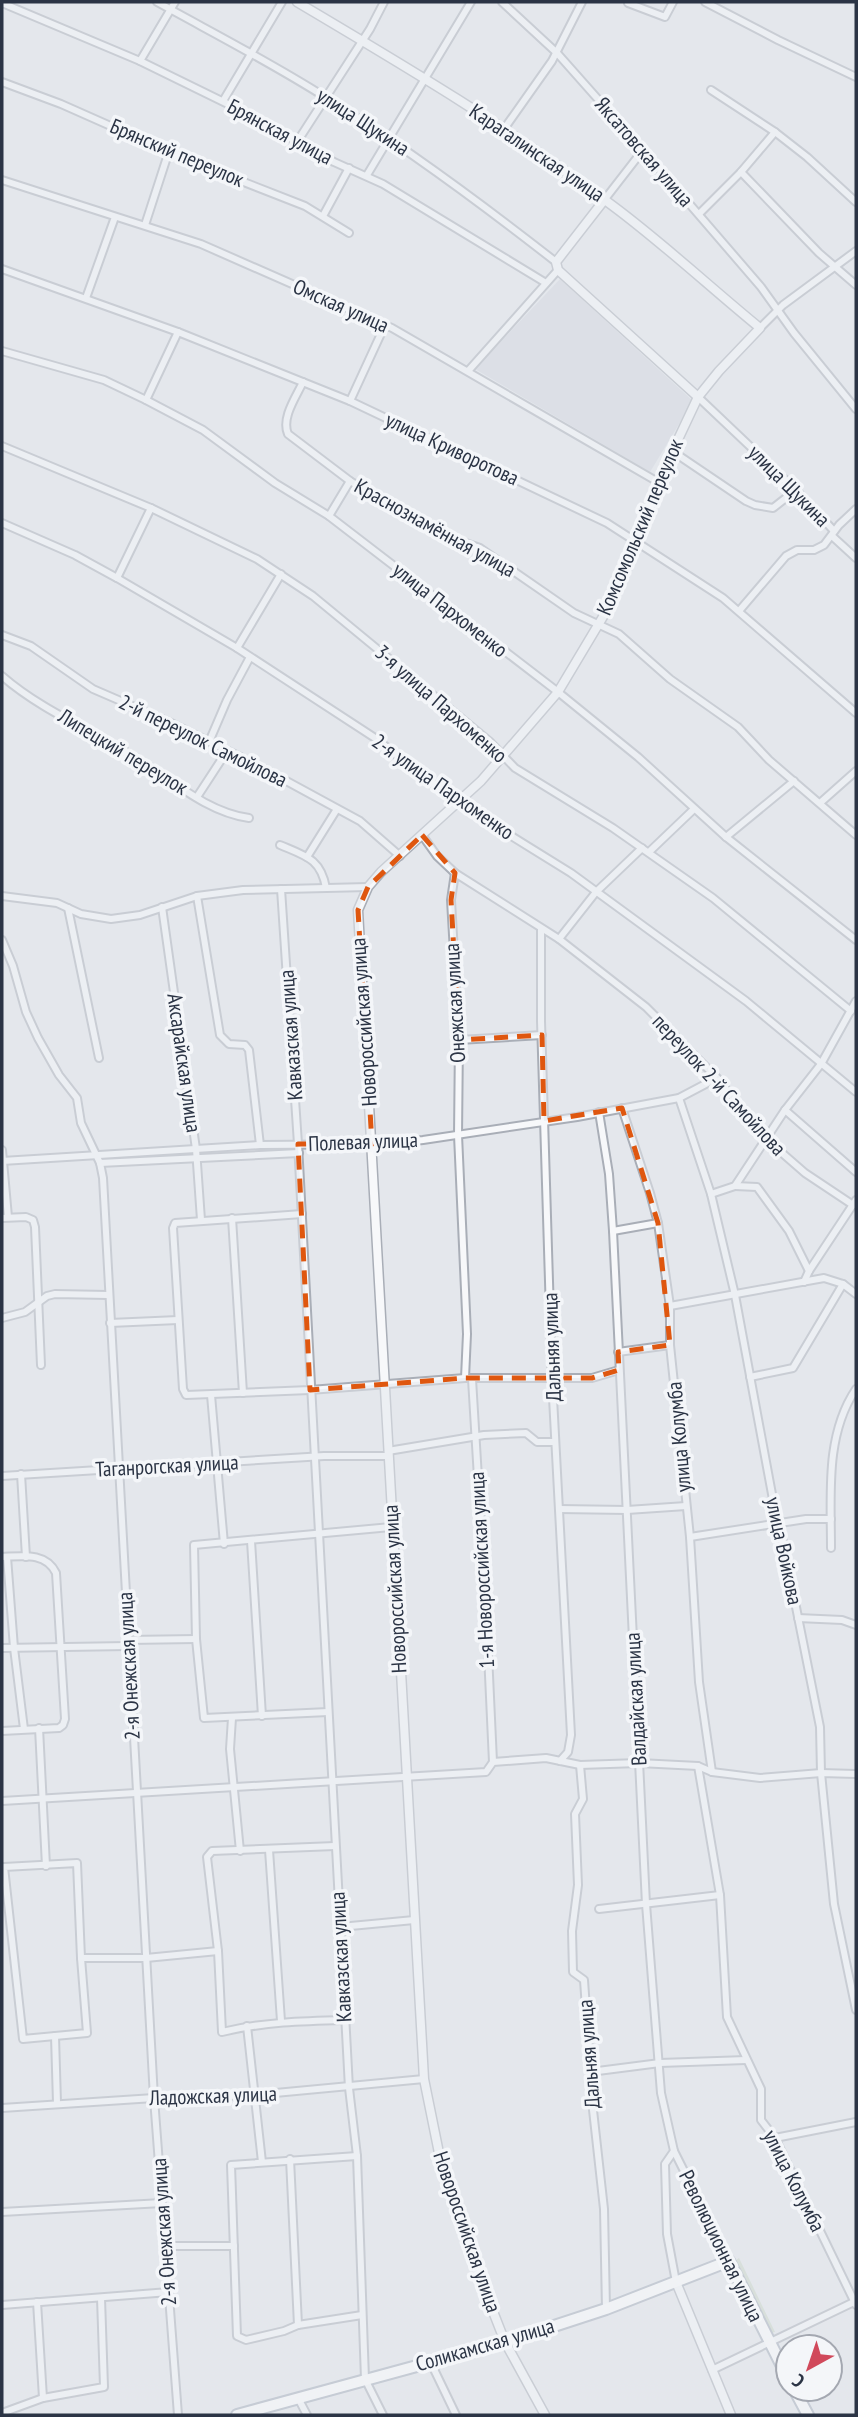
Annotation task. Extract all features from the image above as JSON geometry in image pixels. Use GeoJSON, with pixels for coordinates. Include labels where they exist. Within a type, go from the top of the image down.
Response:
{"type":"FeatureCollection","features":[{"type":"Feature","properties":{"kind":"main road","name":"Соликамская улица"},"geometry":{"type":"LineString","coordinates":[[238,2415],[505,2342],[606,2309],[729,2261]]}},
{"type":"Feature","properties":{"kind":"main road","name":"Революционная улица"},"geometry":{"type":"LineString","coordinates":[[729,2261],[774,2351]]}},
{"type":"Feature","properties":{"kind":"street","name":"улица Щукина"},"geometry":{"type":"LineString","coordinates":[[157,2],[325,97],[474,199],[557,266],[698,397],[796,490],[856,558]]}},
{"type":"Feature","properties":{"kind":"street"},"geometry":{"type":"LineString","coordinates":[[140,61],[175,2]]}},
{"type":"Feature","properties":{"kind":"street"},"geometry":{"type":"LineString","coordinates":[[223,101],[282,2]]}},
{"type":"Feature","properties":{"kind":"street","name":"Карагалинская улица"},"geometry":{"type":"LineString","coordinates":[[297,2],[504,129],[604,199],[760,328]]}},
{"type":"Feature","properties":{"kind":"street"},"geometry":{"type":"LineString","coordinates":[[297,142],[384,2]]}},
{"type":"Feature","properties":{"kind":"street"},"geometry":{"type":"LineString","coordinates":[[367,175],[471,2]]}},
{"type":"Feature","properties":{"kind":"street","name":"Яксатовская улица"},"geometry":{"type":"LineString","coordinates":[[502,2],[557,53],[643,149],[761,287],[778,311]]}},
{"type":"Feature","properties":{"kind":"street"},"geometry":{"type":"LineString","coordinates":[[504,129],[557,53],[582,2]]}},
{"type":"Feature","properties":{"kind":"street"},"geometry":{"type":"LineString","coordinates":[[628,3],[665,17],[673,2]]}},
{"type":"Feature","properties":{"kind":"street"},"geometry":{"type":"LineString","coordinates":[[705,2],[856,77]]}},
{"type":"Feature","properties":{"kind":"street","name":"Брянская улица"},"geometry":{"type":"LineString","coordinates":[[2,3],[140,61],[367,175],[546,283]]}},
{"type":"Feature","properties":{"kind":"street","name":"Брянский переулок"},"geometry":{"type":"LineString","coordinates":[[2,82],[305,206],[349,233]]}},
{"type":"Feature","properties":{"kind":"street"},"geometry":{"type":"LineString","coordinates":[[711,90],[775,132],[856,202]]}},
{"type":"Feature","properties":{"kind":"street"},"geometry":{"type":"LineString","coordinates":[[699,215],[775,132]]}},
{"type":"Feature","properties":{"kind":"street"},"geometry":{"type":"LineString","coordinates":[[469,370],[546,283],[604,199],[643,149]]}},
{"type":"Feature","properties":{"kind":"street"},"geometry":{"type":"LineString","coordinates":[[145,225],[169,151]]}},
{"type":"Feature","properties":{"kind":"street"},"geometry":{"type":"LineString","coordinates":[[323,216],[349,168]]}},
{"type":"Feature","properties":{"kind":"street"},"geometry":{"type":"LineString","coordinates":[[741,172],[834,267],[856,285]]}},
{"type":"Feature","properties":{"kind":"street","name":"Омская улица"},"geometry":{"type":"LineString","coordinates":[[2,180],[201,244],[385,325],[469,370],[658,482]]}},
{"type":"Feature","properties":{"kind":"street"},"geometry":{"type":"LineString","coordinates":[[86,298],[116,216]]}},
{"type":"Feature","properties":{"kind":"street"},"geometry":{"type":"LineString","coordinates":[[760,328],[856,251]]}},
{"type":"Feature","properties":{"kind":"street","name":"улица Криворотова"},"geometry":{"type":"LineString","coordinates":[[2,269],[178,332],[350,401],[607,523],[697,580],[739,611],[856,713]]}},
{"type":"Feature","properties":{"kind":"street"},"geometry":{"type":"LineString","coordinates":[[778,311],[856,409]]}},
{"type":"Feature","properties":{"kind":"street"},"geometry":{"type":"LineString","coordinates":[[350,401],[385,325]]}},
{"type":"Feature","properties":{"kind":"street","name":"Комсомольский переулок"},"geometry":{"type":"LineString","coordinates":[[413,844],[458,803],[503,756],[558,692],[600,625],[626,572],[658,482],[698,397],[719,370],[760,328]]}},
{"type":"Feature","properties":{"kind":"street"},"geometry":{"type":"LineString","coordinates":[[146,400],[178,332]]}},
{"type":"Feature","properties":{"kind":"street","name":"улица Пархоменко"},"geometry":{"type":"LineString","coordinates":[[2,351],[104,380],[146,400],[203,430],[275,483],[329,516],[558,692],[638,757],[726,837],[856,940]]}},
{"type":"Feature","properties":{"kind":"street","name":"Краснознамённая улица"},"geometry":{"type":"LineString","coordinates":[[303,382],[285,427],[288,434],[351,481],[437,533],[480,548],[574,613],[619,634],[670,679],[738,727],[769,760],[856,835]]}},
{"type":"Feature","properties":{"kind":"street","name":"3-я улица Пархоменко"},"geometry":{"type":"LineString","coordinates":[[2,446],[151,508],[257,559],[281,574],[313,596],[489,741],[515,768],[649,852],[713,898],[851,1011]]}},
{"type":"Feature","properties":{"kind":"street"},"geometry":{"type":"LineString","coordinates":[[671,451],[755,505],[773,508],[796,490]]}},
{"type":"Feature","properties":{"kind":"street"},"geometry":{"type":"LineString","coordinates":[[329,516],[351,481]]}},
{"type":"Feature","properties":{"kind":"street"},"geometry":{"type":"LineString","coordinates":[[117,578],[151,508]]}},
{"type":"Feature","properties":{"kind":"street"},"geometry":{"type":"LineString","coordinates":[[739,611],[786,556],[797,550],[814,550],[824,545],[856,509]]}},
{"type":"Feature","properties":{"kind":"street","name":"2-я улица Пархоменко"},"geometry":{"type":"LineString","coordinates":[[2,523],[75,555],[117,578],[250,657],[375,738],[458,803],[571,873],[746,1001],[856,1092]]}},
{"type":"Feature","properties":{"kind":"street"},"geometry":{"type":"LineString","coordinates":[[237,649],[281,574]]}},
{"type":"Feature","properties":{"kind":"street","name":"2-й переулок Самойлова"},"geometry":{"type":"LineString","coordinates":[[2,635],[31,646],[93,689],[167,720],[360,821],[400,856]]}},
{"type":"Feature","properties":{"kind":"street"},"geometry":{"type":"LineString","coordinates":[[209,742],[250,657]]}},
{"type":"Feature","properties":{"kind":"street","name":"Липецкий переулок"},"geometry":{"type":"LineString","coordinates":[[2,676],[23,694],[136,757],[197,797],[225,813],[249,818]]}},
{"type":"Feature","properties":{"kind":"street"},"geometry":{"type":"LineString","coordinates":[[197,797],[227,751]]}},
{"type":"Feature","properties":{"kind":"street"},"geometry":{"type":"LineString","coordinates":[[820,803],[856,771]]}},
{"type":"Feature","properties":{"kind":"street"},"geometry":{"type":"LineString","coordinates":[[726,837],[794,781]]}},
{"type":"Feature","properties":{"kind":"street"},"geometry":{"type":"LineString","coordinates":[[307,857],[337,809]]}},
{"type":"Feature","properties":{"kind":"street"},"geometry":{"type":"LineString","coordinates":[[649,852],[694,809]]}},
{"type":"Feature","properties":{"kind":"street","name":"переулок 2-й Самойлова"},"geometry":{"type":"LineString","coordinates":[[422,835],[437,856],[455,873],[559,939],[646,1007],[717,1078],[766,1139],[806,1173],[855,1202]]}},
{"type":"Feature","properties":{"kind":"street","name":"Новороссийская улица"},"geometry":{"type":"LineString","coordinates":[[413,844],[368,887],[361,900],[358,921],[424,2079],[440,2158],[462,2230],[505,2342],[545,2415]]}},
{"type":"Feature","properties":{"kind":"street"},"geometry":{"type":"LineString","coordinates":[[281,845],[318,865],[326,888]]}},
{"type":"Feature","properties":{"kind":"street"},"geometry":{"type":"LineString","coordinates":[[559,939],[596,892],[642,848]]}},
{"type":"Feature","properties":{"kind":"street","name":"Онежская улица"},"geometry":{"type":"LineString","coordinates":[[455,873],[451,900],[459,1040],[458,1135]]}},
{"type":"Feature","properties":{"kind":"street"},"geometry":{"type":"LineString","coordinates":[[2,896],[57,903],[81,914],[111,919],[140,915],[197,896],[243,890],[368,887]]}},
{"type":"Feature","properties":{"kind":"street","name":"Кавказская улица"},"geometry":{"type":"LineString","coordinates":[[281,889],[299,1153],[317,1534],[349,2088],[357,2155],[365,2379]]}},
{"type":"Feature","properties":{"kind":"street"},"geometry":{"type":"LineString","coordinates":[[197,896],[220,1035],[229,1044],[246,1045],[249,1050],[260,1145]]}},
{"type":"Feature","properties":{"kind":"street","name":"Аксарайская улица"},"geometry":{"type":"LineString","coordinates":[[162,907],[197,1157],[201,1220]]}},
{"type":"Feature","properties":{"kind":"street"},"geometry":{"type":"LineString","coordinates":[[68,908],[99,1058]]}},
{"type":"Feature","properties":{"kind":"street","name":"Дальняя улица"},"geometry":{"type":"LineString","coordinates":[[541,929],[552,1379],[571,1735],[568,1752],[560,1761]]}},
{"type":"Feature","properties":{"kind":"street","name":"2-я Онежская улица"},"geometry":{"type":"LineString","coordinates":[[2,940],[13,966],[26,1012],[51,1064],[77,1098],[81,1123],[100,1163],[103,1178],[154,2098],[178,2415]]}},
{"type":"Feature","properties":{"kind":"street"},"geometry":{"type":"LineString","coordinates":[[735,1186],[785,1110],[821,1063],[856,1001]]}},
{"type":"Feature","properties":{"kind":"street"},"geometry":{"type":"LineString","coordinates":[[459,1040],[542,1035]]}},
{"type":"Feature","properties":{"kind":"street","name":"Полевая улица"},"geometry":{"type":"LineString","coordinates":[[2,1161],[260,1145],[372,1144],[458,1135],[679,1098],[717,1078]]}},
{"type":"Feature","properties":{"kind":"street","name":"улица Войкова"},"geometry":{"type":"LineString","coordinates":[[679,1098],[711,1194],[735,1295],[777,1521],[820,1727],[821,1773],[834,1904],[856,2010]]}},
{"type":"Feature","properties":{"kind":"street","name":"улица Колумба"},"geometry":{"type":"LineString","coordinates":[[622,1108],[650,1193],[670,1306],[670,1345],[690,1537],[699,1682],[712,1772]]}},
{"type":"Feature","properties":{"kind":"street"},"geometry":{"type":"LineString","coordinates":[[785,1110],[856,1172]]}},
{"type":"Feature","properties":{"kind":"street","name":"Валдайская улица"},"geometry":{"type":"LineString","coordinates":[[599,1112],[609,1174],[613,1231],[646,1904],[661,2094],[674,2151],[665,2164],[667,2234],[676,2282]]}},
{"type":"Feature","properties":{"kind":"street","name":"1-я Новороссийская улица"},"geometry":{"type":"LineString","coordinates":[[458,1135],[468,1378],[486,1610],[492,1762]]}},
{"type":"Feature","properties":{"kind":"street"},"geometry":{"type":"LineString","coordinates":[[2,1150],[5,1218],[26,1217],[33,1220],[40,1301],[41,1365]]}},
{"type":"Feature","properties":{"kind":"street"},"geometry":{"type":"LineString","coordinates":[[100,1163],[299,1153]]}},
{"type":"Feature","properties":{"kind":"street"},"geometry":{"type":"LineString","coordinates":[[711,1194],[735,1186],[757,1187],[789,1231],[809,1270]]}},
{"type":"Feature","properties":{"kind":"street"},"geometry":{"type":"LineString","coordinates":[[804,1282],[809,1270],[855,1202]]}},
{"type":"Feature","properties":{"kind":"street"},"geometry":{"type":"LineString","coordinates":[[302,1214],[175,1223],[173,1228],[178,1320],[183,1389],[186,1395],[310,1390],[468,1378],[592,1378],[619,1370]]}},
{"type":"Feature","properties":{"kind":"street"},"geometry":{"type":"LineString","coordinates":[[232,1218],[243,1393]]}},
{"type":"Feature","properties":{"kind":"street"},"geometry":{"type":"LineString","coordinates":[[613,1231],[657,1223]]}},
{"type":"Feature","properties":{"kind":"street"},"geometry":{"type":"LineString","coordinates":[[670,1306],[824,1278],[843,1284],[856,1294]]}},
{"type":"Feature","properties":{"kind":"street"},"geometry":{"type":"LineString","coordinates":[[750,1377],[793,1368],[843,1284]]}},
{"type":"Feature","properties":{"kind":"street"},"geometry":{"type":"LineString","coordinates":[[2,1318],[25,1312],[55,1294],[108,1295]]}},
{"type":"Feature","properties":{"kind":"street"},"geometry":{"type":"LineString","coordinates":[[110,1323],[178,1320]]}},
{"type":"Feature","properties":{"kind":"street"},"geometry":{"type":"LineString","coordinates":[[618,1352],[670,1345]]}},
{"type":"Feature","properties":{"kind":"street"},"geometry":{"type":"LineString","coordinates":[[831,1548],[831,1473],[836,1434],[847,1401],[856,1389]]}},
{"type":"Feature","properties":{"kind":"street"},"geometry":{"type":"LineString","coordinates":[[211,1395],[224,1544]]}},
{"type":"Feature","properties":{"kind":"street"},"geometry":{"type":"LineString","coordinates":[[847,1401],[856,1407]]}},
{"type":"Feature","properties":{"kind":"street","name":"Таганрогская улица"},"geometry":{"type":"LineString","coordinates":[[2,1476],[389,1454],[484,1435],[526,1433],[537,1442],[555,1442]]}},
{"type":"Feature","properties":{"kind":"street"},"geometry":{"type":"LineString","coordinates":[[21,1474],[26,1557]]}},
{"type":"Feature","properties":{"kind":"street"},"geometry":{"type":"LineString","coordinates":[[559,1509],[627,1510],[686,1506]]}},
{"type":"Feature","properties":{"kind":"street"},"geometry":{"type":"LineString","coordinates":[[690,1537],[806,1518],[831,1519]]}},
{"type":"Feature","properties":{"kind":"street"},"geometry":{"type":"LineString","coordinates":[[328,1712],[204,1718],[196,1639],[194,1545],[391,1527]]}},
{"type":"Feature","properties":{"kind":"street"},"geometry":{"type":"LineString","coordinates":[[251,1541],[262,1716]]}},
{"type":"Feature","properties":{"kind":"street"},"geometry":{"type":"LineString","coordinates":[[2,1731],[59,1728],[64,1725],[65,1719],[56,1573],[51,1563],[43,1558],[5,1557],[24,1729]]}},
{"type":"Feature","properties":{"kind":"street"},"geometry":{"type":"LineString","coordinates":[[798,1618],[842,1620],[856,1625]]}},
{"type":"Feature","properties":{"kind":"street"},"geometry":{"type":"LineString","coordinates":[[2,1648],[196,1639]]}},
{"type":"Feature","properties":{"kind":"street"},"geometry":{"type":"LineString","coordinates":[[232,1718],[230,1749],[240,1851]]}},
{"type":"Feature","properties":{"kind":"street"},"geometry":{"type":"LineString","coordinates":[[39,1728],[46,1866]]}},
{"type":"Feature","properties":{"kind":"street"},"geometry":{"type":"LineString","coordinates":[[2,1801],[486,1772],[492,1762],[546,1758],[580,1765],[639,1763],[698,1766],[712,1772],[760,1778],[856,1773]]}},
{"type":"Feature","properties":{"kind":"street","name":"Дальняя улица"},"geometry":{"type":"LineString","coordinates":[[580,1765],[583,1799],[575,1814],[578,1885],[572,1931],[573,1972],[584,1980],[604,2209],[606,2309]]}},
{"type":"Feature","properties":{"kind":"street","name":"улица Колумба"},"geometry":{"type":"LineString","coordinates":[[698,1766],[720,1895],[727,2017],[761,2089],[761,2120],[775,2138],[856,2302]]}},
{"type":"Feature","properties":{"kind":"street"},"geometry":{"type":"LineString","coordinates":[[335,1846],[212,1851],[207,1857],[218,1951],[222,2032],[281,2021],[345,2020]]}},
{"type":"Feature","properties":{"kind":"street"},"geometry":{"type":"LineString","coordinates":[[269,1850],[281,2021]]}},
{"type":"Feature","properties":{"kind":"street"},"geometry":{"type":"LineString","coordinates":[[77,1863],[80,1958],[88,2033],[23,2039],[4,1867],[77,1863]]}},
{"type":"Feature","properties":{"kind":"street"},"geometry":{"type":"LineString","coordinates":[[599,1909],[720,1895]]}},
{"type":"Feature","properties":{"kind":"street"},"geometry":{"type":"LineString","coordinates":[[340,1927],[414,1920]]}},
{"type":"Feature","properties":{"kind":"street"},"geometry":{"type":"LineString","coordinates":[[80,1958],[146,1958],[218,1951]]}},
{"type":"Feature","properties":{"kind":"street"},"geometry":{"type":"LineString","coordinates":[[247,2026],[261,2162]]}},
{"type":"Feature","properties":{"kind":"street"},"geometry":{"type":"LineString","coordinates":[[55,2036],[57,2103]]}},
{"type":"Feature","properties":{"kind":"street"},"geometry":{"type":"LineString","coordinates":[[590,2072],[660,2063],[746,2060]]}},
{"type":"Feature","properties":{"kind":"street","name":"Ладожская улица"},"geometry":{"type":"LineString","coordinates":[[2,2108],[57,2103],[253,2095],[424,2079]]}},
{"type":"Feature","properties":{"kind":"street"},"geometry":{"type":"LineString","coordinates":[[775,2138],[856,2122]]}},
{"type":"Feature","properties":{"kind":"street","name":"Революционная улица"},"geometry":{"type":"LineString","coordinates":[[674,2151],[729,2261]]}},
{"type":"Feature","properties":{"kind":"street"},"geometry":{"type":"LineString","coordinates":[[357,2155],[231,2165],[237,2336],[246,2340],[298,2325],[362,2315]]}},
{"type":"Feature","properties":{"kind":"street"},"geometry":{"type":"LineString","coordinates":[[290,2159],[298,2325]]}},
{"type":"Feature","properties":{"kind":"street"},"geometry":{"type":"LineString","coordinates":[[2,2212],[162,2203]]}},
{"type":"Feature","properties":{"kind":"street"},"geometry":{"type":"LineString","coordinates":[[165,2246],[234,2246]]}},
{"type":"Feature","properties":{"kind":"street"},"geometry":{"type":"LineString","coordinates":[[676,2282],[731,2415]]}},
{"type":"Feature","properties":{"kind":"street"},"geometry":{"type":"LineString","coordinates":[[2,2305],[169,2292]]}},
{"type":"Feature","properties":{"kind":"street"},"geometry":{"type":"LineString","coordinates":[[2,2413],[43,2398],[104,2387],[101,2298]]}},
{"type":"Feature","properties":{"kind":"street"},"geometry":{"type":"LineString","coordinates":[[37,2302],[43,2398]]}},
{"type":"Feature","properties":{"kind":"street"},"geometry":{"type":"LineString","coordinates":[[712,2370],[856,2302]]}},
{"type":"Feature","properties":{"kind":"street"},"geometry":{"type":"LineString","coordinates":[[430,2361],[456,2415]]}},
{"type":"Feature","properties":{"kind":"street"},"geometry":{"type":"LineString","coordinates":[[365,2379],[383,2415]]}},
{"type":"Feature","properties":{"kind":"street"},"geometry":{"type":"LineString","coordinates":[[298,2398],[307,2415]]}},
{"type":"Feature","properties":{"kind":"highlighted area"},"geometry":{"type":"Polygon","coordinates":[[[422,835],[455,873],[451,900],[459,1040],[542,1035],[544,1121],[622,1108],[658,1223],[670,1345],[618,1352],[619,1370],[592,1378],[465,1378],[310,1390],[298,1144],[372,1144],[358,910],[368,887],[422,835]]]}},
{"type":"Feature","properties":{"kind":"shaded area"},"geometry":{"type":"Polygon","coordinates":[[[560,279],[693,401],[650,472],[475,369],[560,279]]]}},
{"type":"Feature","properties":{"kind":"green space"},"geometry":{"type":"Polygon","coordinates":[[[739,2258],[775,2332],[771,2333],[733,2262],[739,2258]]]}}]}
